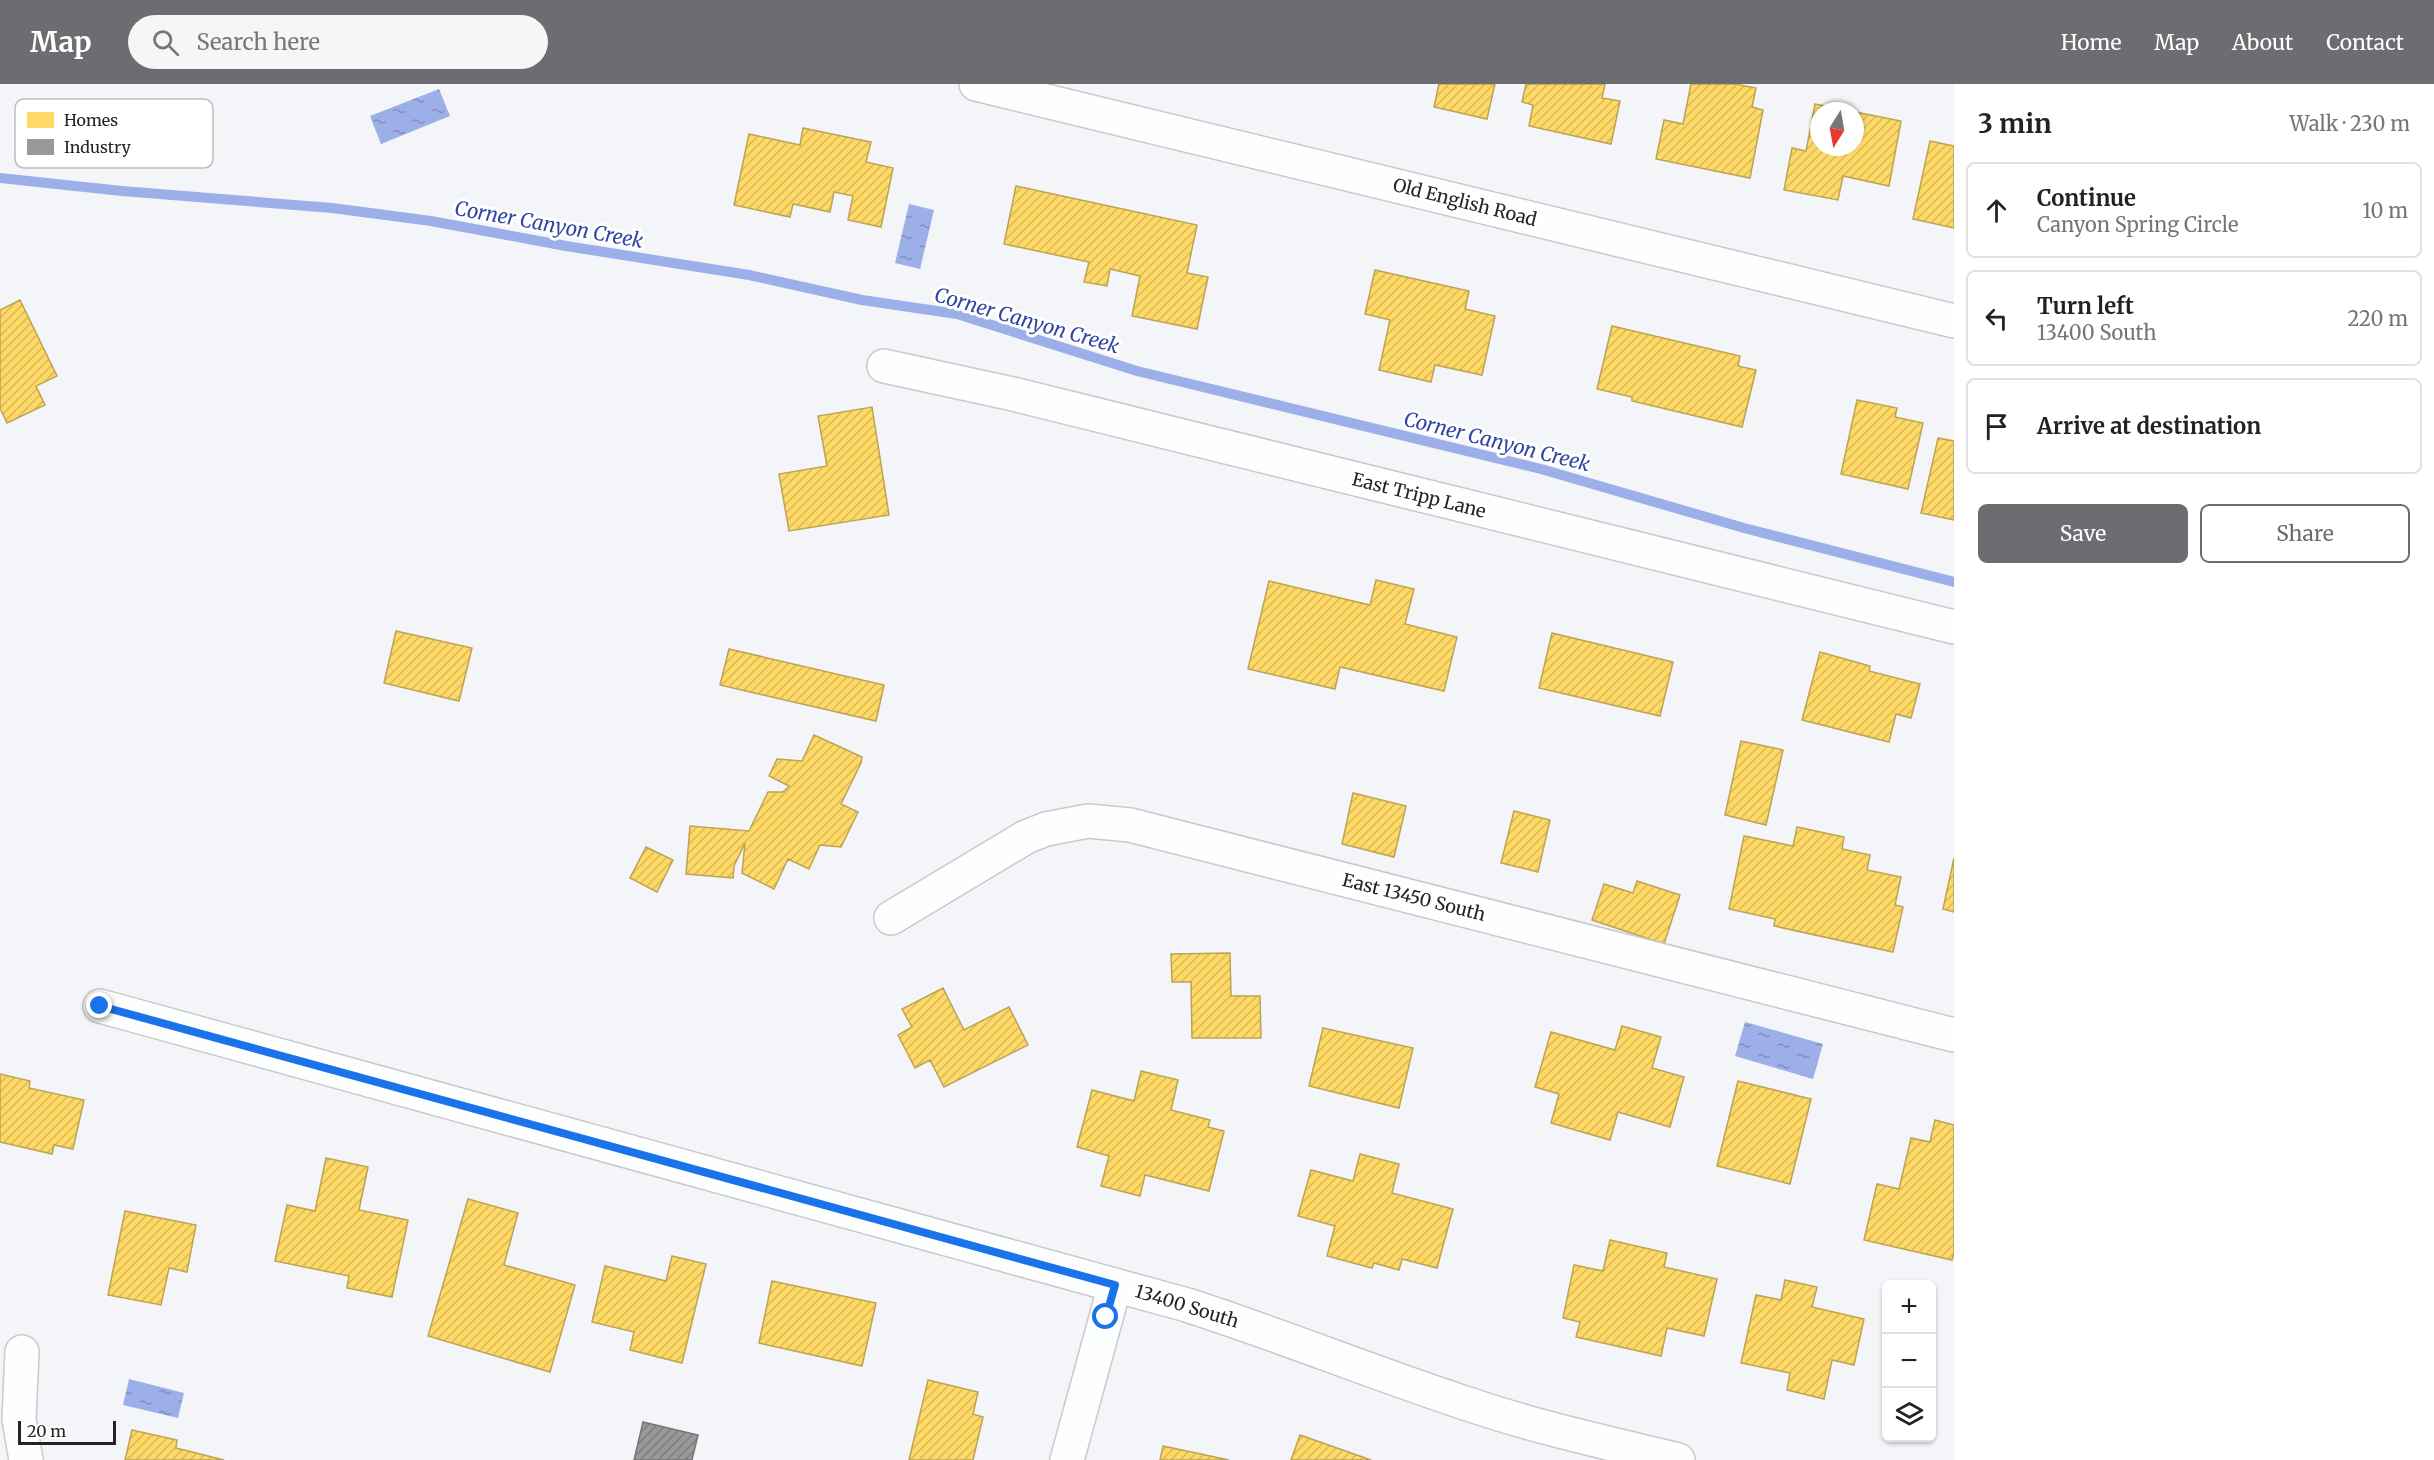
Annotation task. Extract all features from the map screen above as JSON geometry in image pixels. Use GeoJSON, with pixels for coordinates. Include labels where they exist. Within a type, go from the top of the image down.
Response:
{"type":"FeatureCollection","features":[{"type":"Feature","properties":{"kind":"street","name":"Old English Road"},"geometry":{"type":"LineString","coordinates":[[976,84],[1954,321]]}},
{"type":"Feature","properties":{"kind":"street","name":"East Tripp Lane"},"geometry":{"type":"LineString","coordinates":[[884,366],[1013,394],[1954,627]]}},
{"type":"Feature","properties":{"kind":"street","name":"East 13450 South"},"geometry":{"type":"LineString","coordinates":[[891,918],[1026,837],[1067,824],[1109,822],[1142,828],[1954,1035]]}},
{"type":"Feature","properties":{"kind":"street","name":"13400 South"},"geometry":{"type":"LineString","coordinates":[[100,1006],[1115,1285],[1249,1325],[1471,1405],[1529,1423],[1678,1460]]}},
{"type":"Feature","properties":{"kind":"street"},"geometry":{"type":"LineString","coordinates":[[1067,1460],[1115,1285]]}},
{"type":"Feature","properties":{"kind":"street"},"geometry":{"type":"LineString","coordinates":[[22,1352],[19,1419],[26,1460]]}},
{"type":"Feature","properties":{"kind":"water"},"geometry":{"type":"Polygon","coordinates":[[[439,89],[450,116],[381,144],[370,116],[439,89]]]}},
{"type":"Feature","properties":{"kind":"water"},"geometry":{"type":"Polygon","coordinates":[[[909,204],[934,210],[920,269],[895,263],[909,204]]]}},
{"type":"Feature","properties":{"kind":"water"},"geometry":{"type":"Polygon","coordinates":[[[1745,1022],[1823,1044],[1813,1079],[1735,1056],[1745,1022]]]}},
{"type":"Feature","properties":{"kind":"water"},"geometry":{"type":"Polygon","coordinates":[[[129,1379],[184,1393],[178,1418],[123,1405],[129,1379]]]}},
{"type":"Feature","properties":{"kind":"building: Homes"},"geometry":{"type":"Polygon","coordinates":[[[1439,84],[1495,84],[1487,119],[1434,107],[1439,84]]]}},
{"type":"Feature","properties":{"kind":"building: Homes"},"geometry":{"type":"Polygon","coordinates":[[[1526,84],[1605,84],[1602,98],[1620,101],[1611,144],[1529,126],[1533,105],[1522,102],[1526,84]]]}},
{"type":"Feature","properties":{"kind":"building: Homes"},"geometry":{"type":"Polygon","coordinates":[[[1691,84],[1735,84],[1756,88],[1752,107],[1763,110],[1750,178],[1656,159],[1664,120],[1683,124],[1691,84]]]}},
{"type":"Feature","properties":{"kind":"building: Homes"},"geometry":{"type":"Polygon","coordinates":[[[1864,114],[1901,121],[1889,186],[1843,176],[1838,200],[1784,190],[1792,148],[1806,151],[1810,130],[1810,156],[1864,156],[1864,114]]]}},
{"type":"Feature","properties":{"kind":"building: Homes"},"geometry":{"type":"Polygon","coordinates":[[[803,128],[871,142],[866,162],[893,168],[881,227],[848,220],[853,196],[834,192],[830,212],[793,204],[790,217],[734,205],[749,134],[800,145],[803,128]]]}},
{"type":"Feature","properties":{"kind":"building: Homes"},"geometry":{"type":"Polygon","coordinates":[[[1930,141],[1954,146],[1954,228],[1913,219],[1930,141]]]}},
{"type":"Feature","properties":{"kind":"building: Homes"},"geometry":{"type":"Polygon","coordinates":[[[1016,186],[1197,225],[1187,273],[1208,277],[1197,329],[1132,316],[1140,276],[1110,269],[1107,286],[1084,282],[1089,262],[1004,244],[1016,186]]]}},
{"type":"Feature","properties":{"kind":"building: Homes"},"geometry":{"type":"Polygon","coordinates":[[[1375,270],[1469,291],[1465,309],[1495,316],[1482,375],[1435,365],[1431,382],[1379,370],[1390,320],[1365,314],[1375,270]]]}},
{"type":"Feature","properties":{"kind":"building: Homes"},"geometry":{"type":"Polygon","coordinates":[[[20,300],[57,376],[36,386],[45,405],[7,423],[0,408],[0,310],[20,300]]]}},
{"type":"Feature","properties":{"kind":"building: Homes"},"geometry":{"type":"Polygon","coordinates":[[[1612,326],[1740,356],[1738,366],[1756,370],[1742,427],[1632,401],[1632,397],[1597,389],[1612,326]]]}},
{"type":"Feature","properties":{"kind":"building: Homes"},"geometry":{"type":"Polygon","coordinates":[[[1857,400],[1897,408],[1895,417],[1923,423],[1908,489],[1841,474],[1857,400]]]}},
{"type":"Feature","properties":{"kind":"building: Homes"},"geometry":{"type":"Polygon","coordinates":[[[872,407],[889,515],[789,531],[779,474],[827,466],[818,416],[872,407]]]}},
{"type":"Feature","properties":{"kind":"building: Homes"},"geometry":{"type":"Polygon","coordinates":[[[1938,438],[1954,441],[1954,520],[1921,513],[1938,438]]]}},
{"type":"Feature","properties":{"kind":"building: Homes"},"geometry":{"type":"Polygon","coordinates":[[[1376,580],[1414,589],[1405,624],[1457,637],[1444,691],[1340,667],[1335,689],[1248,669],[1269,581],[1370,605],[1376,580]]]}},
{"type":"Feature","properties":{"kind":"building: Homes"},"geometry":{"type":"Polygon","coordinates":[[[396,631],[472,648],[459,701],[384,683],[396,631]]]}},
{"type":"Feature","properties":{"kind":"building: Homes"},"geometry":{"type":"Polygon","coordinates":[[[1552,633],[1673,662],[1660,716],[1539,688],[1552,633]]]}},
{"type":"Feature","properties":{"kind":"building: Homes"},"geometry":{"type":"Polygon","coordinates":[[[729,649],[884,685],[876,721],[720,685],[729,649]]]}},
{"type":"Feature","properties":{"kind":"building: Homes"},"geometry":{"type":"Polygon","coordinates":[[[1820,652],[1870,666],[1869,671],[1920,684],[1911,718],[1896,714],[1889,742],[1802,720],[1820,652]]]}},
{"type":"Feature","properties":{"kind":"building: Homes"},"geometry":{"type":"Polygon","coordinates":[[[814,735],[862,757],[841,804],[858,812],[841,847],[820,845],[809,869],[788,859],[774,889],[742,873],[745,843],[734,866],[733,878],[686,874],[690,826],[749,831],[768,792],[783,792],[789,786],[769,776],[777,759],[802,761],[814,735]]]}},
{"type":"Feature","properties":{"kind":"building: Homes"},"geometry":{"type":"Polygon","coordinates":[[[1741,741],[1783,750],[1766,825],[1725,815],[1741,741]]]}},
{"type":"Feature","properties":{"kind":"building: Homes"},"geometry":{"type":"Polygon","coordinates":[[[1353,793],[1406,806],[1394,857],[1342,844],[1353,793]]]}},
{"type":"Feature","properties":{"kind":"building: Homes"},"geometry":{"type":"Polygon","coordinates":[[[1514,811],[1550,820],[1538,872],[1501,863],[1514,811]]]}},
{"type":"Feature","properties":{"kind":"building: Homes"},"geometry":{"type":"Polygon","coordinates":[[[1797,827],[1844,837],[1842,849],[1870,855],[1867,870],[1901,877],[1895,905],[1903,907],[1893,952],[1774,926],[1775,919],[1729,909],[1744,836],[1793,846],[1797,827]]]}},
{"type":"Feature","properties":{"kind":"building: Homes"},"geometry":{"type":"Polygon","coordinates":[[[646,847],[673,860],[657,892],[630,878],[646,847]]]}},
{"type":"Feature","properties":{"kind":"building: Homes"},"geometry":{"type":"Polygon","coordinates":[[[1954,858],[1954,912],[1943,909],[1954,858]]]}},
{"type":"Feature","properties":{"kind":"building: Homes"},"geometry":{"type":"Polygon","coordinates":[[[1637,881],[1680,895],[1664,944],[1592,920],[1604,884],[1633,893],[1637,881]]]}},
{"type":"Feature","properties":{"kind":"building: Homes"},"geometry":{"type":"Polygon","coordinates":[[[1230,953],[1231,996],[1260,996],[1261,1038],[1192,1038],[1191,982],[1172,982],[1171,954],[1230,953]]]}},
{"type":"Feature","properties":{"kind":"building: Homes"},"geometry":{"type":"Polygon","coordinates":[[[943,988],[964,1030],[1009,1007],[1028,1045],[944,1087],[930,1060],[915,1068],[898,1035],[912,1027],[902,1009],[943,988]]]}},
{"type":"Feature","properties":{"kind":"building: Homes"},"geometry":{"type":"Polygon","coordinates":[[[1622,1026],[1661,1037],[1652,1068],[1684,1077],[1670,1127],[1618,1112],[1610,1140],[1551,1123],[1559,1094],[1535,1087],[1551,1032],[1615,1050],[1622,1026]]]}},
{"type":"Feature","properties":{"kind":"building: Homes"},"geometry":{"type":"Polygon","coordinates":[[[1323,1028],[1413,1048],[1399,1108],[1309,1086],[1323,1028]]]}},
{"type":"Feature","properties":{"kind":"building: Homes"},"geometry":{"type":"Polygon","coordinates":[[[1141,1071],[1178,1080],[1171,1110],[1210,1120],[1208,1127],[1224,1131],[1209,1191],[1145,1175],[1140,1196],[1101,1186],[1109,1156],[1077,1147],[1092,1090],[1134,1101],[1141,1071]]]}},
{"type":"Feature","properties":{"kind":"building: Homes"},"geometry":{"type":"Polygon","coordinates":[[[0,1074],[30,1081],[29,1088],[84,1100],[73,1149],[54,1145],[52,1154],[0,1142],[0,1074]]]}},
{"type":"Feature","properties":{"kind":"building: Homes"},"geometry":{"type":"Polygon","coordinates":[[[1738,1081],[1811,1099],[1790,1184],[1717,1166],[1738,1081]]]}},
{"type":"Feature","properties":{"kind":"building: Homes"},"geometry":{"type":"Polygon","coordinates":[[[1935,1120],[1954,1125],[1954,1253],[1952,1260],[1864,1240],[1877,1184],[1899,1189],[1911,1138],[1930,1142],[1935,1120]]]}},
{"type":"Feature","properties":{"kind":"building: Homes"},"geometry":{"type":"Polygon","coordinates":[[[1360,1154],[1399,1164],[1392,1193],[1453,1209],[1437,1268],[1402,1259],[1399,1270],[1374,1263],[1372,1268],[1327,1256],[1335,1226],[1298,1216],[1311,1170],[1353,1181],[1360,1154]]]}},
{"type":"Feature","properties":{"kind":"building: Homes"},"geometry":{"type":"Polygon","coordinates":[[[326,1158],[368,1167],[359,1210],[408,1220],[392,1297],[347,1288],[349,1276],[275,1261],[287,1205],[315,1211],[326,1158]]]}},
{"type":"Feature","properties":{"kind":"building: Homes"},"geometry":{"type":"Polygon","coordinates":[[[468,1199],[518,1213],[504,1265],[575,1285],[550,1372],[428,1336],[468,1199]]]}},
{"type":"Feature","properties":{"kind":"building: Homes"},"geometry":{"type":"Polygon","coordinates":[[[125,1211],[196,1225],[187,1272],[169,1268],[161,1305],[108,1295],[125,1211]]]}},
{"type":"Feature","properties":{"kind":"building: Homes"},"geometry":{"type":"Polygon","coordinates":[[[1610,1240],[1667,1253],[1664,1267],[1717,1279],[1704,1336],[1667,1328],[1661,1356],[1576,1337],[1580,1322],[1563,1318],[1574,1265],[1603,1271],[1610,1240]]]}},
{"type":"Feature","properties":{"kind":"building: Homes"},"geometry":{"type":"Polygon","coordinates":[[[672,1256],[706,1264],[682,1363],[630,1350],[634,1332],[592,1322],[605,1266],[666,1281],[672,1256]]]}},
{"type":"Feature","properties":{"kind":"building: Homes"},"geometry":{"type":"Polygon","coordinates":[[[1785,1280],[1817,1287],[1812,1307],[1864,1319],[1854,1365],[1832,1360],[1824,1399],[1787,1390],[1790,1373],[1741,1363],[1756,1295],[1781,1300],[1785,1280]]]}},
{"type":"Feature","properties":{"kind":"building: Homes"},"geometry":{"type":"Polygon","coordinates":[[[772,1281],[876,1303],[862,1366],[759,1343],[772,1281]]]}},
{"type":"Feature","properties":{"kind":"building: Homes"},"geometry":{"type":"Polygon","coordinates":[[[928,1380],[978,1392],[973,1414],[983,1417],[973,1460],[909,1460],[928,1380]]]}},
{"type":"Feature","properties":{"kind":"building: Homes"},"geometry":{"type":"Polygon","coordinates":[[[132,1430],[177,1440],[176,1448],[224,1460],[125,1460],[132,1430]]]}},
{"type":"Feature","properties":{"kind":"building: Homes"},"geometry":{"type":"Polygon","coordinates":[[[1300,1435],[1371,1460],[1291,1460],[1300,1435]]]}},
{"type":"Feature","properties":{"kind":"building: Homes"},"geometry":{"type":"Polygon","coordinates":[[[1163,1446],[1229,1460],[1160,1460],[1163,1446]]]}},
{"type":"Feature","properties":{"kind":"building: Industry"},"geometry":{"type":"Polygon","coordinates":[[[643,1422],[698,1435],[692,1460],[634,1460],[643,1422]]]}},
{"type":"Feature","properties":{"kind":"waterway","name":"Corner Canyon Creek"},"geometry":{"type":"LineString","coordinates":[[0,178],[122,191],[332,208],[431,221],[566,246],[749,275],[862,300],[957,314],[1137,371],[1541,469],[1744,528],[1954,582]]}},
{"type":"Feature","properties":{"kind":"route"},"geometry":{"type":"LineString","coordinates":[[100,1006],[1115,1285],[1106,1317]]}}]}
